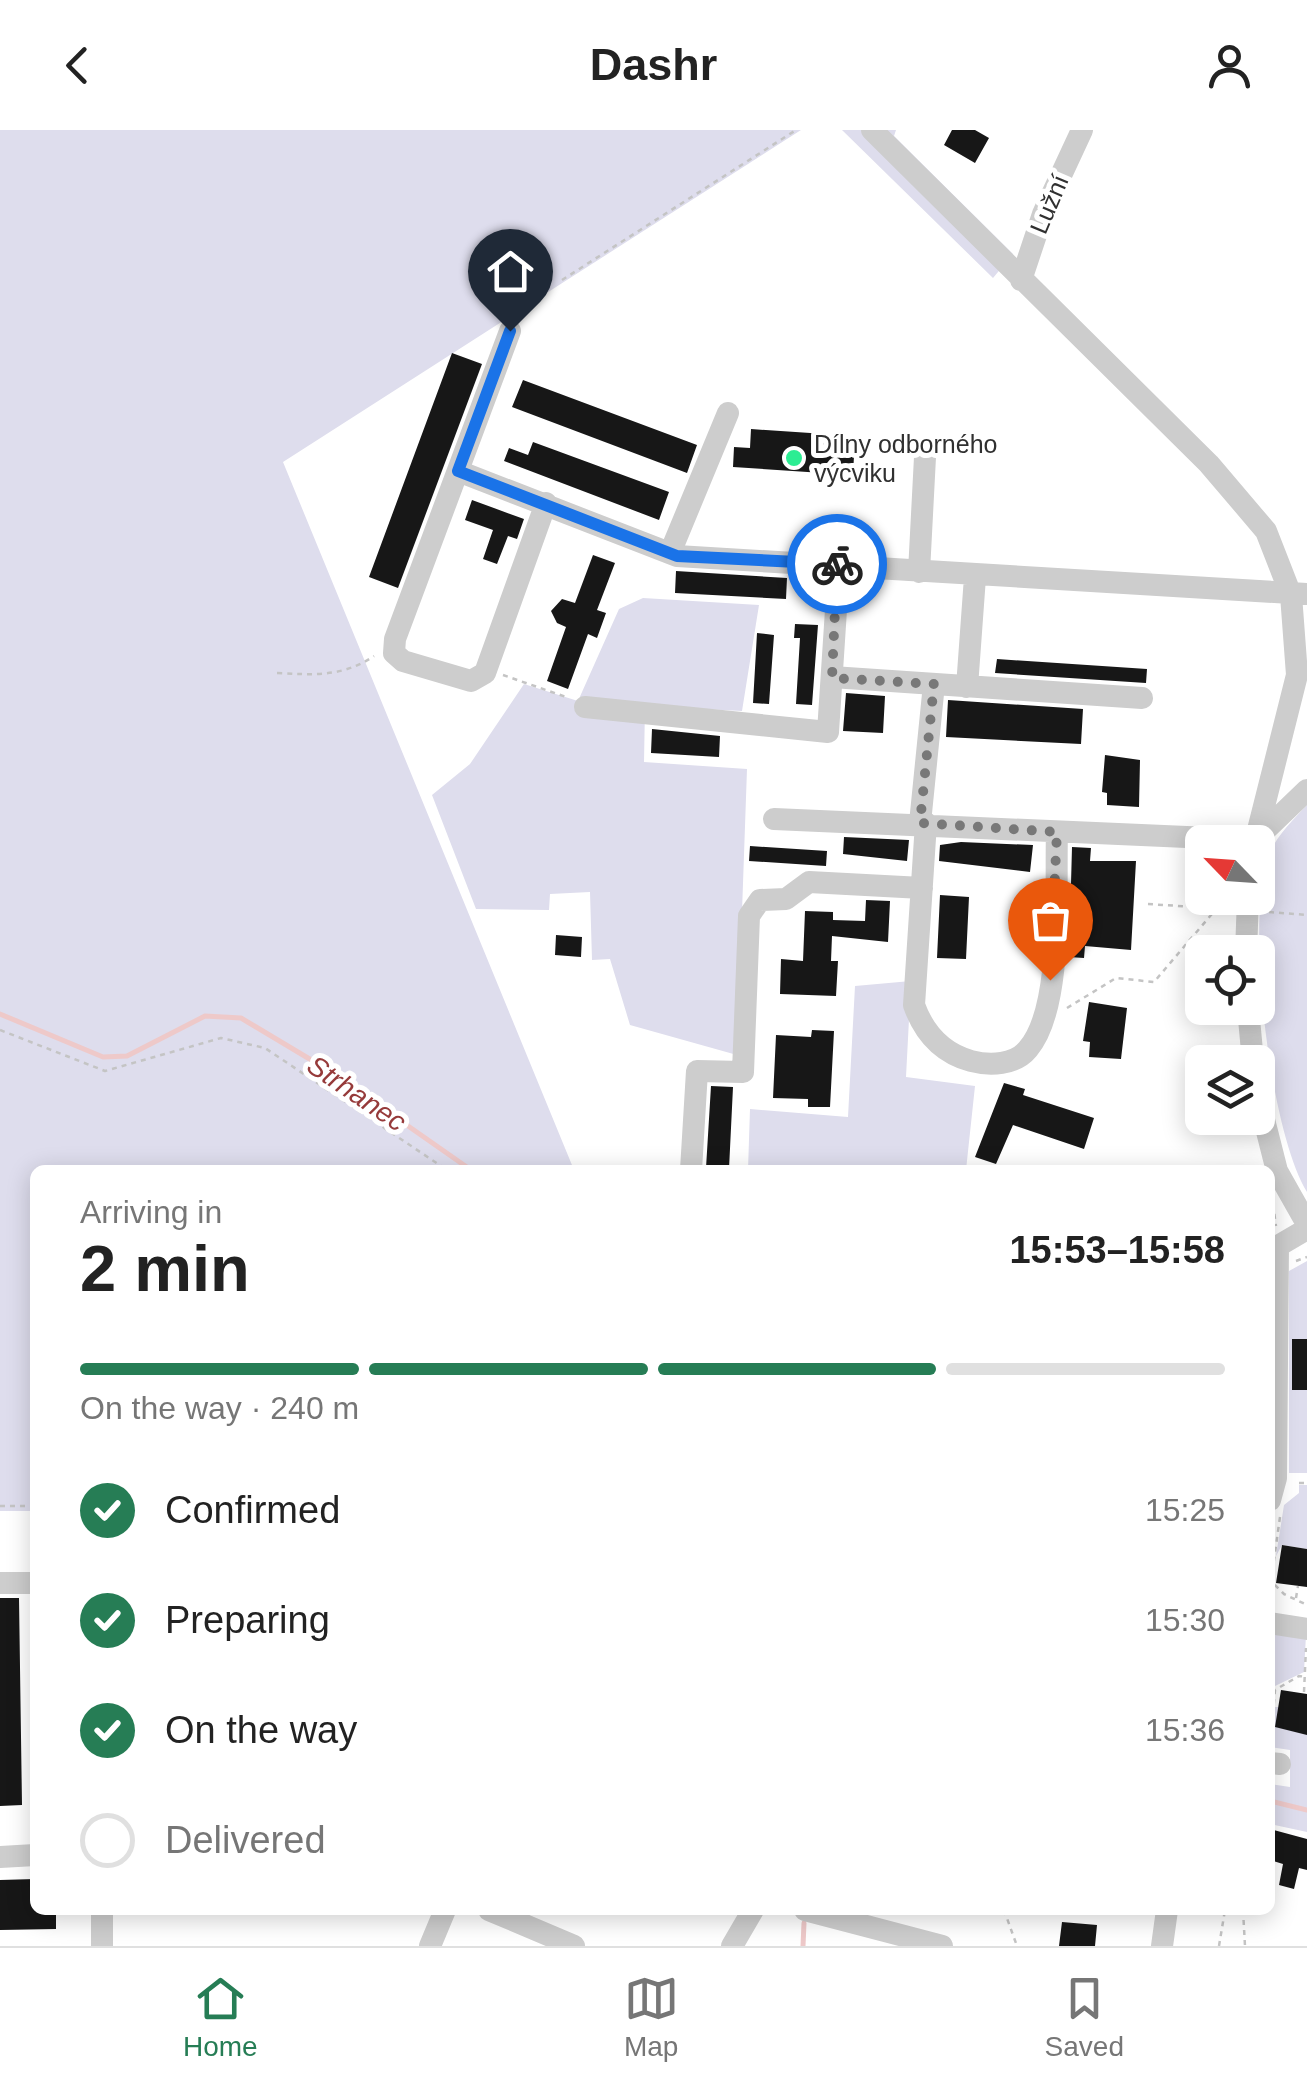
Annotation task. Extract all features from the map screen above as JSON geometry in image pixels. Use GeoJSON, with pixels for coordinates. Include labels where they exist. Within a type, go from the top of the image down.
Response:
{"type":"FeatureCollection","features":[{"type":"Feature","properties":{"kind":"street"},"geometry":{"type":"LineString","coordinates":[[872,130],[1243,500],[1266,531],[1299,594],[1302,665],[1260,825]]}},
{"type":"Feature","properties":{"kind":"street","name":"Lužní"},"geometry":{"type":"LineString","coordinates":[[1020,280],[1043,214],[1082,130]]}},
{"type":"Feature","properties":{"kind":"street"},"geometry":{"type":"LineString","coordinates":[[510,331],[395,638],[394,653],[402,661],[471,682],[486,670],[546,503]]}},
{"type":"Feature","properties":{"kind":"street"},"geometry":{"type":"LineString","coordinates":[[670,553],[728,412]]}},
{"type":"Feature","properties":{"kind":"street"},"geometry":{"type":"LineString","coordinates":[[919,572],[925,457]]}},
{"type":"Feature","properties":{"kind":"street"},"geometry":{"type":"LineString","coordinates":[[458,471],[670,553],[975,576],[1299,594]]}},
{"type":"Feature","properties":{"kind":"street"},"geometry":{"type":"LineString","coordinates":[[585,707],[828,732],[839,564]]}},
{"type":"Feature","properties":{"kind":"street"},"geometry":{"type":"LineString","coordinates":[[967,686],[975,576]]}},
{"type":"Feature","properties":{"kind":"street"},"geometry":{"type":"LineString","coordinates":[[832,678],[1142,698]]}},
{"type":"Feature","properties":{"kind":"street"},"geometry":{"type":"LineString","coordinates":[[934,684],[914,1005],[921,1024],[935,1041],[960,1058],[979,1063],[1011,1061],[1028,1050],[1048,1007],[1057,832]]}},
{"type":"Feature","properties":{"kind":"street"},"geometry":{"type":"LineString","coordinates":[[1272,825],[1307,790]]}},
{"type":"Feature","properties":{"kind":"street"},"geometry":{"type":"LineString","coordinates":[[774,819],[923,823],[1185,838]]}},
{"type":"Feature","properties":{"kind":"street"},"geometry":{"type":"LineString","coordinates":[[691,1165],[697,1071],[742,1072],[749,916],[760,900],[786,899],[809,882],[922,888]]}},
{"type":"Feature","properties":{"kind":"street"},"geometry":{"type":"LineString","coordinates":[[1268,1135],[1277,1171],[1307,1226],[1275,1245]]}},
{"type":"Feature","properties":{"kind":"street"},"geometry":{"type":"LineString","coordinates":[[1275,1295],[1279,1490]]}},
{"type":"Feature","properties":{"kind":"street"},"geometry":{"type":"LineString","coordinates":[[0,1584],[30,1583]]}},
{"type":"Feature","properties":{"kind":"street"},"geometry":{"type":"LineString","coordinates":[[1275,1624],[1307,1629]]}},
{"type":"Feature","properties":{"kind":"street"},"geometry":{"type":"LineString","coordinates":[[0,1857],[30,1856]]}},
{"type":"Feature","properties":{"kind":"street"},"geometry":{"type":"LineString","coordinates":[[102,1915],[102,1946]]}},
{"type":"Feature","properties":{"kind":"street"},"geometry":{"type":"LineString","coordinates":[[430,1946],[442,1915]]}},
{"type":"Feature","properties":{"kind":"street"},"geometry":{"type":"LineString","coordinates":[[501,1915],[574,1946]]}},
{"type":"Feature","properties":{"kind":"street"},"geometry":{"type":"LineString","coordinates":[[732,1946],[750,1915]]}},
{"type":"Feature","properties":{"kind":"street"},"geometry":{"type":"LineString","coordinates":[[824,1915],[942,1946]]}},
{"type":"Feature","properties":{"kind":"street"},"geometry":{"type":"LineString","coordinates":[[1162,1946],[1166,1915]]}},
{"type":"Feature","properties":{"kind":"path"},"geometry":{"type":"LineString","coordinates":[[562,280],[796,130]]}},
{"type":"Feature","properties":{"kind":"path"},"geometry":{"type":"LineString","coordinates":[[277,673],[316,676],[353,670],[376,654],[394,653]]}},
{"type":"Feature","properties":{"kind":"path"},"geometry":{"type":"LineString","coordinates":[[486,670],[585,707]]}},
{"type":"Feature","properties":{"kind":"path"},"geometry":{"type":"LineString","coordinates":[[1148,904],[1185,906]]}},
{"type":"Feature","properties":{"kind":"path"},"geometry":{"type":"LineString","coordinates":[[1275,909],[1307,915]]}},
{"type":"Feature","properties":{"kind":"path"},"geometry":{"type":"LineString","coordinates":[[1048,1007],[1072,1008],[1116,978],[1154,982],[1211,915]]}},
{"type":"Feature","properties":{"kind":"path"},"geometry":{"type":"LineString","coordinates":[[0,1030],[106,1071],[221,1038],[265,1048],[440,1165]]}},
{"type":"Feature","properties":{"kind":"path"},"geometry":{"type":"LineString","coordinates":[[1275,1536],[1279,1490],[1307,1483]]}},
{"type":"Feature","properties":{"kind":"path"},"geometry":{"type":"LineString","coordinates":[[0,1506],[30,1506]]}},
{"type":"Feature","properties":{"kind":"path"},"geometry":{"type":"LineString","coordinates":[[1275,1584],[1307,1605]]}},
{"type":"Feature","properties":{"kind":"path"},"geometry":{"type":"LineString","coordinates":[[1296,1600],[1298,1586]]}},
{"type":"Feature","properties":{"kind":"path"},"geometry":{"type":"LineString","coordinates":[[1304,1692],[1307,1641]]}},
{"type":"Feature","properties":{"kind":"path"},"geometry":{"type":"LineString","coordinates":[[1275,1698],[1276,1690],[1300,1676],[1307,1677]]}},
{"type":"Feature","properties":{"kind":"path"},"geometry":{"type":"LineString","coordinates":[[1006,1915],[1017,1946]]}},
{"type":"Feature","properties":{"kind":"path"},"geometry":{"type":"LineString","coordinates":[[1219,1946],[1224,1915]]}},
{"type":"Feature","properties":{"kind":"path"},"geometry":{"type":"LineString","coordinates":[[1243,1915],[1244,1946]]}},
{"type":"Feature","properties":{"kind":"shaded area"},"geometry":{"type":"Polygon","coordinates":[[[0,130],[801,130],[283,462],[572,1165],[30,1165],[30,1511],[0,1511],[0,130]]]}},
{"type":"Feature","properties":{"kind":"shaded area"},"geometry":{"type":"Polygon","coordinates":[[[842,130],[896,130],[894,136],[1013,254],[993,278],[842,130]]]}},
{"type":"Feature","properties":{"kind":"shaded area"},"geometry":{"type":"Polygon","coordinates":[[[643,598],[759,605],[742,711],[645,706],[644,762],[747,769],[737,1055],[630,1025],[610,959],[592,960],[590,892],[550,894],[549,910],[476,909],[432,795],[470,764],[524,684],[578,701],[619,609],[643,598]]]}},
{"type":"Feature","properties":{"kind":"shaded area"},"geometry":{"type":"Polygon","coordinates":[[[1307,805],[1307,1192],[1282,1124],[1275,1088],[1275,1045],[1268,1045],[1265,1029],[1265,1025],[1275,1025],[1275,935],[1259,935],[1260,915],[1275,915],[1275,844],[1307,805]]]}},
{"type":"Feature","properties":{"kind":"shaded area"},"geometry":{"type":"Polygon","coordinates":[[[911,981],[906,1077],[975,1086],[967,1165],[748,1165],[750,1109],[848,1117],[855,986],[911,981]]]}},
{"type":"Feature","properties":{"kind":"shaded area"},"geometry":{"type":"Polygon","coordinates":[[[1307,1261],[1307,1473],[1289,1473],[1289,1271],[1307,1261]]]}},
{"type":"Feature","properties":{"kind":"shaded area"},"geometry":{"type":"Polygon","coordinates":[[[1299,1485],[1307,1485],[1307,1549],[1282,1545],[1276,1556],[1284,1505],[1299,1493],[1299,1485]]]}},
{"type":"Feature","properties":{"kind":"shaded area"},"geometry":{"type":"Polygon","coordinates":[[[1275,1634],[1306,1635],[1304,1672],[1275,1686],[1275,1634]]]}},
{"type":"Feature","properties":{"kind":"shaded area"},"geometry":{"type":"Polygon","coordinates":[[[1275,1707],[1307,1731],[1307,1832],[1275,1825],[1275,1785],[1290,1787],[1290,1750],[1275,1748],[1275,1707]]]}},
{"type":"Feature","properties":{"kind":"building"},"geometry":{"type":"Polygon","coordinates":[[[952,130],[975,130],[989,138],[975,163],[944,145],[952,130]]]}},
{"type":"Feature","properties":{"kind":"building"},"geometry":{"type":"Polygon","coordinates":[[[452,353],[482,364],[398,588],[369,577],[452,353]]]}},
{"type":"Feature","properties":{"kind":"building"},"geometry":{"type":"Polygon","coordinates":[[[523,380],[697,445],[687,473],[512,407],[523,380]]]}},
{"type":"Feature","properties":{"kind":"building","name":"Dílny odborného výcviku"},"geometry":{"type":"Polygon","coordinates":[[[751,429],[855,436],[853,475],[733,467],[734,447],[750,448],[751,429]]]}},
{"type":"Feature","properties":{"kind":"building"},"geometry":{"type":"Polygon","coordinates":[[[533,442],[669,492],[659,520],[504,461],[509,448],[528,455],[533,442]]]}},
{"type":"Feature","properties":{"kind":"building"},"geometry":{"type":"Polygon","coordinates":[[[472,500],[524,519],[517,539],[508,536],[497,564],[483,559],[493,530],[465,520],[472,500]]]}},
{"type":"Feature","properties":{"kind":"building"},"geometry":{"type":"Polygon","coordinates":[[[593,555],[615,563],[597,610],[606,613],[597,638],[588,634],[568,689],[547,681],[566,627],[557,623],[551,611],[562,599],[575,603],[593,555]]]}},
{"type":"Feature","properties":{"kind":"building"},"geometry":{"type":"Polygon","coordinates":[[[676,571],[787,578],[786,599],[675,593],[676,571]]]}},
{"type":"Feature","properties":{"kind":"building"},"geometry":{"type":"Polygon","coordinates":[[[795,624],[818,625],[812,705],[796,704],[800,638],[794,638],[795,624]]]}},
{"type":"Feature","properties":{"kind":"building"},"geometry":{"type":"Polygon","coordinates":[[[757,633],[774,635],[769,704],[753,703],[757,633]]]}},
{"type":"Feature","properties":{"kind":"building"},"geometry":{"type":"Polygon","coordinates":[[[997,659],[1147,669],[1146,683],[995,673],[997,659]]]}},
{"type":"Feature","properties":{"kind":"building"},"geometry":{"type":"Polygon","coordinates":[[[846,693],[885,696],[883,733],[843,731],[846,693]]]}},
{"type":"Feature","properties":{"kind":"building"},"geometry":{"type":"Polygon","coordinates":[[[948,700],[1083,709],[1081,744],[946,737],[948,700]]]}},
{"type":"Feature","properties":{"kind":"building"},"geometry":{"type":"Polygon","coordinates":[[[652,729],[720,736],[719,757],[651,753],[652,729]]]}},
{"type":"Feature","properties":{"kind":"building"},"geometry":{"type":"Polygon","coordinates":[[[1105,755],[1140,760],[1139,807],[1107,805],[1107,793],[1102,792],[1105,755]]]}},
{"type":"Feature","properties":{"kind":"building"},"geometry":{"type":"Polygon","coordinates":[[[844,837],[909,840],[907,861],[843,854],[844,837]]]}},
{"type":"Feature","properties":{"kind":"building"},"geometry":{"type":"Polygon","coordinates":[[[940,845],[1033,845],[1030,872],[939,861],[940,845]]]}},
{"type":"Feature","properties":{"kind":"building"},"geometry":{"type":"Polygon","coordinates":[[[750,846],[827,851],[826,866],[749,861],[750,846]]]}},
{"type":"Feature","properties":{"kind":"building"},"geometry":{"type":"Polygon","coordinates":[[[1072,847],[1091,848],[1090,861],[1136,861],[1131,950],[1085,946],[1084,958],[1069,957],[1072,847]]]}},
{"type":"Feature","properties":{"kind":"building"},"geometry":{"type":"Polygon","coordinates":[[[940,895],[969,897],[966,959],[937,958],[940,895]]]}},
{"type":"Feature","properties":{"kind":"building"},"geometry":{"type":"Polygon","coordinates":[[[866,900],[890,901],[888,942],[832,936],[831,961],[838,961],[836,996],[780,994],[781,959],[803,961],[805,911],[833,912],[833,920],[865,921],[866,900]]]}},
{"type":"Feature","properties":{"kind":"building"},"geometry":{"type":"Polygon","coordinates":[[[556,935],[582,937],[581,957],[555,955],[556,935]]]}},
{"type":"Feature","properties":{"kind":"building"},"geometry":{"type":"Polygon","coordinates":[[[1089,1002],[1127,1008],[1121,1059],[1089,1057],[1090,1042],[1083,1041],[1089,1002]]]}},
{"type":"Feature","properties":{"kind":"building"},"geometry":{"type":"Polygon","coordinates":[[[812,1030],[834,1031],[830,1107],[808,1107],[808,1099],[773,1098],[776,1035],[811,1037],[812,1030]]]}},
{"type":"Feature","properties":{"kind":"building"},"geometry":{"type":"Polygon","coordinates":[[[1004,1083],[1025,1089],[1023,1095],[1094,1118],[1084,1149],[1013,1125],[996,1164],[975,1157],[1004,1083]]]}},
{"type":"Feature","properties":{"kind":"building"},"geometry":{"type":"Polygon","coordinates":[[[711,1086],[733,1087],[729,1165],[706,1165],[711,1086]]]}},
{"type":"Feature","properties":{"kind":"building"},"geometry":{"type":"Polygon","coordinates":[[[1292,1339],[1307,1339],[1307,1390],[1292,1390],[1292,1339]]]}},
{"type":"Feature","properties":{"kind":"building"},"geometry":{"type":"Polygon","coordinates":[[[1282,1545],[1307,1549],[1307,1587],[1276,1583],[1282,1545]]]}},
{"type":"Feature","properties":{"kind":"building"},"geometry":{"type":"Polygon","coordinates":[[[0,1598],[19,1598],[22,1805],[0,1806],[0,1598]]]}},
{"type":"Feature","properties":{"kind":"building"},"geometry":{"type":"Polygon","coordinates":[[[1281,1690],[1307,1694],[1307,1735],[1275,1727],[1281,1690]]]}},
{"type":"Feature","properties":{"kind":"building"},"geometry":{"type":"Polygon","coordinates":[[[1275,1830],[1307,1839],[1307,1870],[1299,1868],[1294,1889],[1279,1885],[1283,1864],[1275,1862],[1275,1830]]]}},
{"type":"Feature","properties":{"kind":"building"},"geometry":{"type":"Polygon","coordinates":[[[30,1879],[30,1915],[56,1915],[56,1929],[0,1930],[0,1880],[30,1879]]]}},
{"type":"Feature","properties":{"kind":"building"},"geometry":{"type":"Polygon","coordinates":[[[1062,1922],[1097,1925],[1095,1946],[1059,1946],[1062,1922]]]}},
{"type":"Feature","properties":{"kind":"waterway","name":"Strhanec"},"geometry":{"type":"LineString","coordinates":[[0,1014],[103,1057],[127,1056],[205,1016],[241,1018],[328,1070],[464,1165]]}},
{"type":"Feature","properties":{"kind":"waterway","name":"Strhanec"},"geometry":{"type":"LineString","coordinates":[[1275,1802],[1307,1810]]}},
{"type":"Feature","properties":{"kind":"waterway"},"geometry":{"type":"LineString","coordinates":[[803,1946],[804,1923]]}},
{"type":"Feature","properties":{"kind":"way so far"},"geometry":{"type":"LineString","coordinates":[[837,564],[832,678],[934,684],[920,823],[1057,832],[1050,980]]}},
{"type":"Feature","properties":{"kind":"place","name":"Dílny odborného výcviku"},"geometry":{"type":"Point","coordinates":[794,458]}},
{"type":"Feature","properties":{"kind":"route"},"geometry":{"type":"LineString","coordinates":[[510,331],[458,471],[677,556],[837,564]]}}]}
